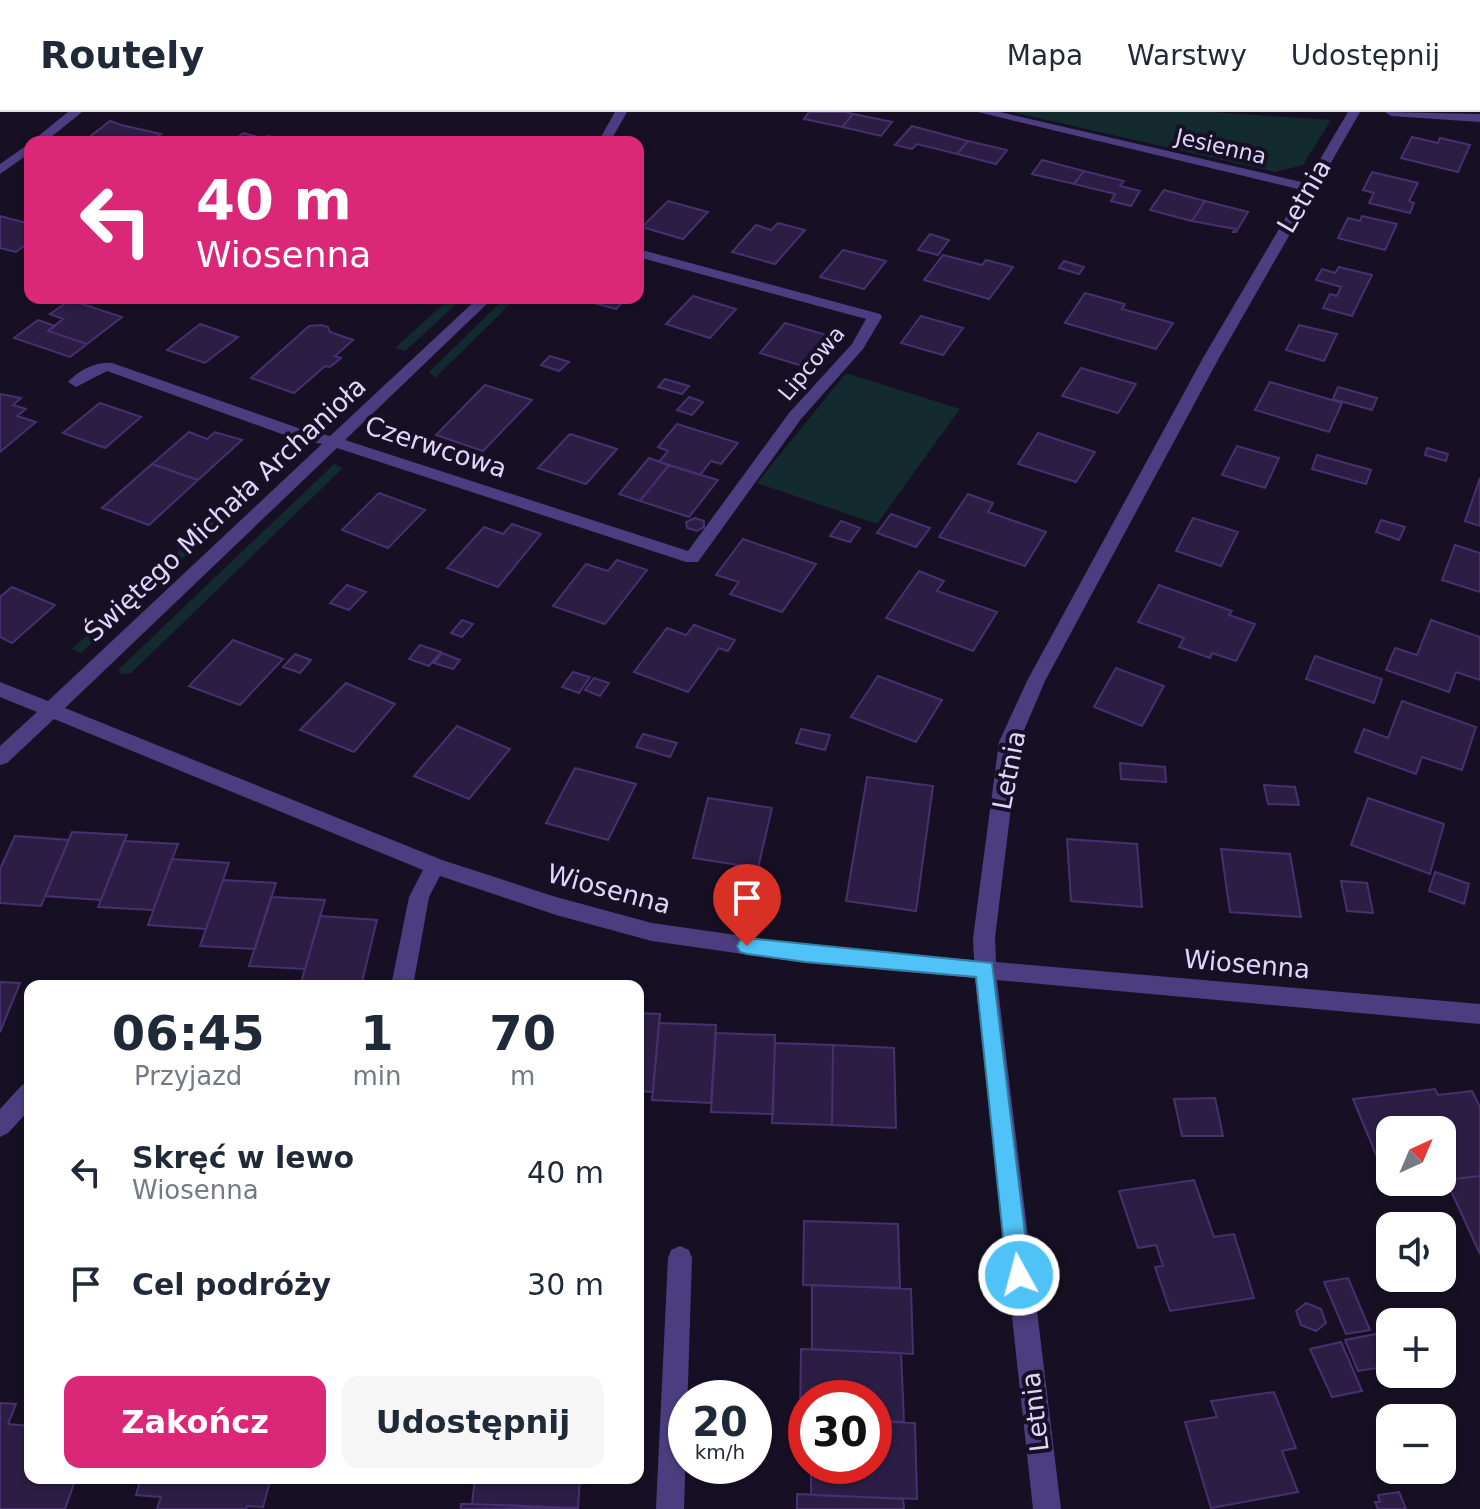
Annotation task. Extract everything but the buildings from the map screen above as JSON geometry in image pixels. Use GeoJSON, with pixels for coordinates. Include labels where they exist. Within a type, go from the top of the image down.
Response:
{"type":"FeatureCollection","features":[{"type":"Feature","properties":{"kind":"street"},"geometry":{"type":"LineString","coordinates":[[45,136],[76,112]]}},
{"type":"Feature","properties":{"kind":"street"},"geometry":{"type":"LineString","coordinates":[[607,136],[621,112]]}},
{"type":"Feature","properties":{"kind":"street","name":"Jesienna"},"geometry":{"type":"LineString","coordinates":[[984,112],[1308,187]]}},
{"type":"Feature","properties":{"kind":"street","name":"Letnia"},"geometry":{"type":"LineString","coordinates":[[1047,1509],[985,969],[984,938],[1009,742],[1039,674],[1308,187],[1354,112]]}},
{"type":"Feature","properties":{"kind":"street"},"geometry":{"type":"LineString","coordinates":[[1391,112],[1480,118]]}},
{"type":"Feature","properties":{"kind":"street"},"geometry":{"type":"LineString","coordinates":[[0,170],[24,152]]}},
{"type":"Feature","properties":{"kind":"street","name":"Lipcowa"},"geometry":{"type":"LineString","coordinates":[[644,255],[875,317],[858,346],[795,416],[692,558]]}},
{"type":"Feature","properties":{"kind":"street","name":"Świętego Michała Archanioła"},"geometry":{"type":"LineString","coordinates":[[0,758],[480,304]]}},
{"type":"Feature","properties":{"kind":"street","name":"Czerwcowa"},"geometry":{"type":"LineString","coordinates":[[76,382],[88,373],[107,366],[296,433],[369,451],[692,558]]}},
{"type":"Feature","properties":{"kind":"street","name":"Wiosenna"},"geometry":{"type":"LineString","coordinates":[[0,689],[435,866],[556,906],[652,932],[806,954],[1480,1014]]}},
{"type":"Feature","properties":{"kind":"street"},"geometry":{"type":"LineString","coordinates":[[403,980],[419,897],[435,866]]}},
{"type":"Feature","properties":{"kind":"street"},"geometry":{"type":"LineString","coordinates":[[0,1126],[24,1099]]}},
{"type":"Feature","properties":{"kind":"street"},"geometry":{"type":"LineString","coordinates":[[670,1509],[680,1258]]}},
{"type":"Feature","properties":{"kind":"green space"},"geometry":{"type":"Polygon","coordinates":[[[1012,112],[1210,112],[1331,120],[1303,165],[1275,172],[1012,112]]]}},
{"type":"Feature","properties":{"kind":"green space"},"geometry":{"type":"Polygon","coordinates":[[[443,304],[456,304],[405,351],[395,348],[443,304]]]}},
{"type":"Feature","properties":{"kind":"green space"},"geometry":{"type":"Polygon","coordinates":[[[499,304],[510,304],[435,378],[429,372],[499,304]]]}},
{"type":"Feature","properties":{"kind":"green space"},"geometry":{"type":"Polygon","coordinates":[[[846,373],[960,409],[877,524],[757,483],[846,373]]]}},
{"type":"Feature","properties":{"kind":"green space"},"geometry":{"type":"Polygon","coordinates":[[[334,464],[343,468],[131,673],[120,674],[119,669],[334,464]]]}},
{"type":"Feature","properties":{"kind":"green space"},"geometry":{"type":"Polygon","coordinates":[[[215,517],[224,520],[81,653],[72,649],[215,517]]]}},
{"type":"Feature","properties":{"kind":"route"},"geometry":{"type":"LineString","coordinates":[[747,946],[985,969],[1019,1275]]}}]}
